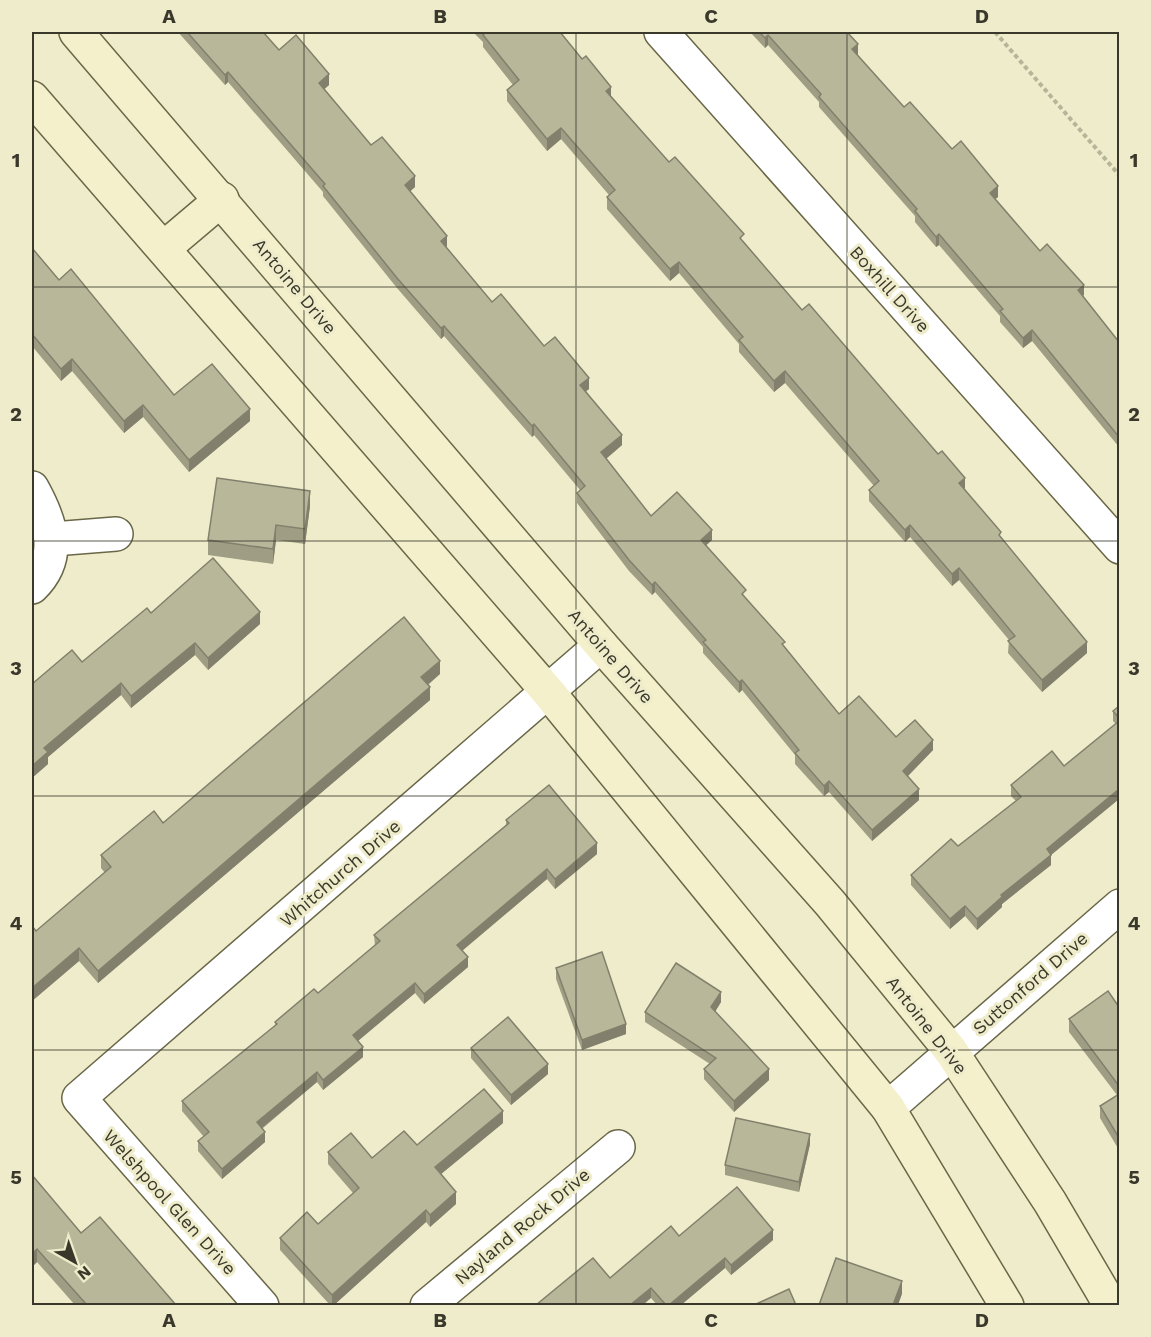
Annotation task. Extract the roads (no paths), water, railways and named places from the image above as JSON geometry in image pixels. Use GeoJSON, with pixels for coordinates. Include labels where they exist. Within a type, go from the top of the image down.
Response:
{"type":"FeatureCollection","features":[{"type":"Feature","properties":{"kind":"main road","name":"Antoine Drive"},"geometry":{"type":"LineString","coordinates":[[76,32],[222,199],[601,645],[830,903],[951,1051],[1050,1202],[1111,1305]]}},
{"type":"Feature","properties":{"kind":"main road"},"geometry":{"type":"LineString","coordinates":[[32,98],[549,693],[888,1108],[1006,1305]]}},
{"type":"Feature","properties":{"kind":"main road"},"geometry":{"type":"LineString","coordinates":[[164,248],[222,199]]}},
{"type":"Feature","properties":{"kind":"street","name":"Boxhill Drive"},"geometry":{"type":"LineString","coordinates":[[661,32],[1119,547]]}},
{"type":"Feature","properties":{"kind":"street"},"geometry":{"type":"LineString","coordinates":[[32,489],[46,514],[53,539],[50,562],[32,587]]}},
{"type":"Feature","properties":{"kind":"street"},"geometry":{"type":"LineString","coordinates":[[53,539],[116,534]]}},
{"type":"Feature","properties":{"kind":"street","name":"Whitchurch Drive"},"geometry":{"type":"LineString","coordinates":[[79,1098],[549,693],[601,645]]}},
{"type":"Feature","properties":{"kind":"street","name":"Suttonford Drive"},"geometry":{"type":"LineString","coordinates":[[888,1108],[1119,906]]}},
{"type":"Feature","properties":{"kind":"street","name":"Welshpool Glen Drive"},"geometry":{"type":"LineString","coordinates":[[79,1098],[262,1305]]}},
{"type":"Feature","properties":{"kind":"street","name":"Nayland Rock Drive"},"geometry":{"type":"LineString","coordinates":[[427,1305],[618,1147]]}}]}
